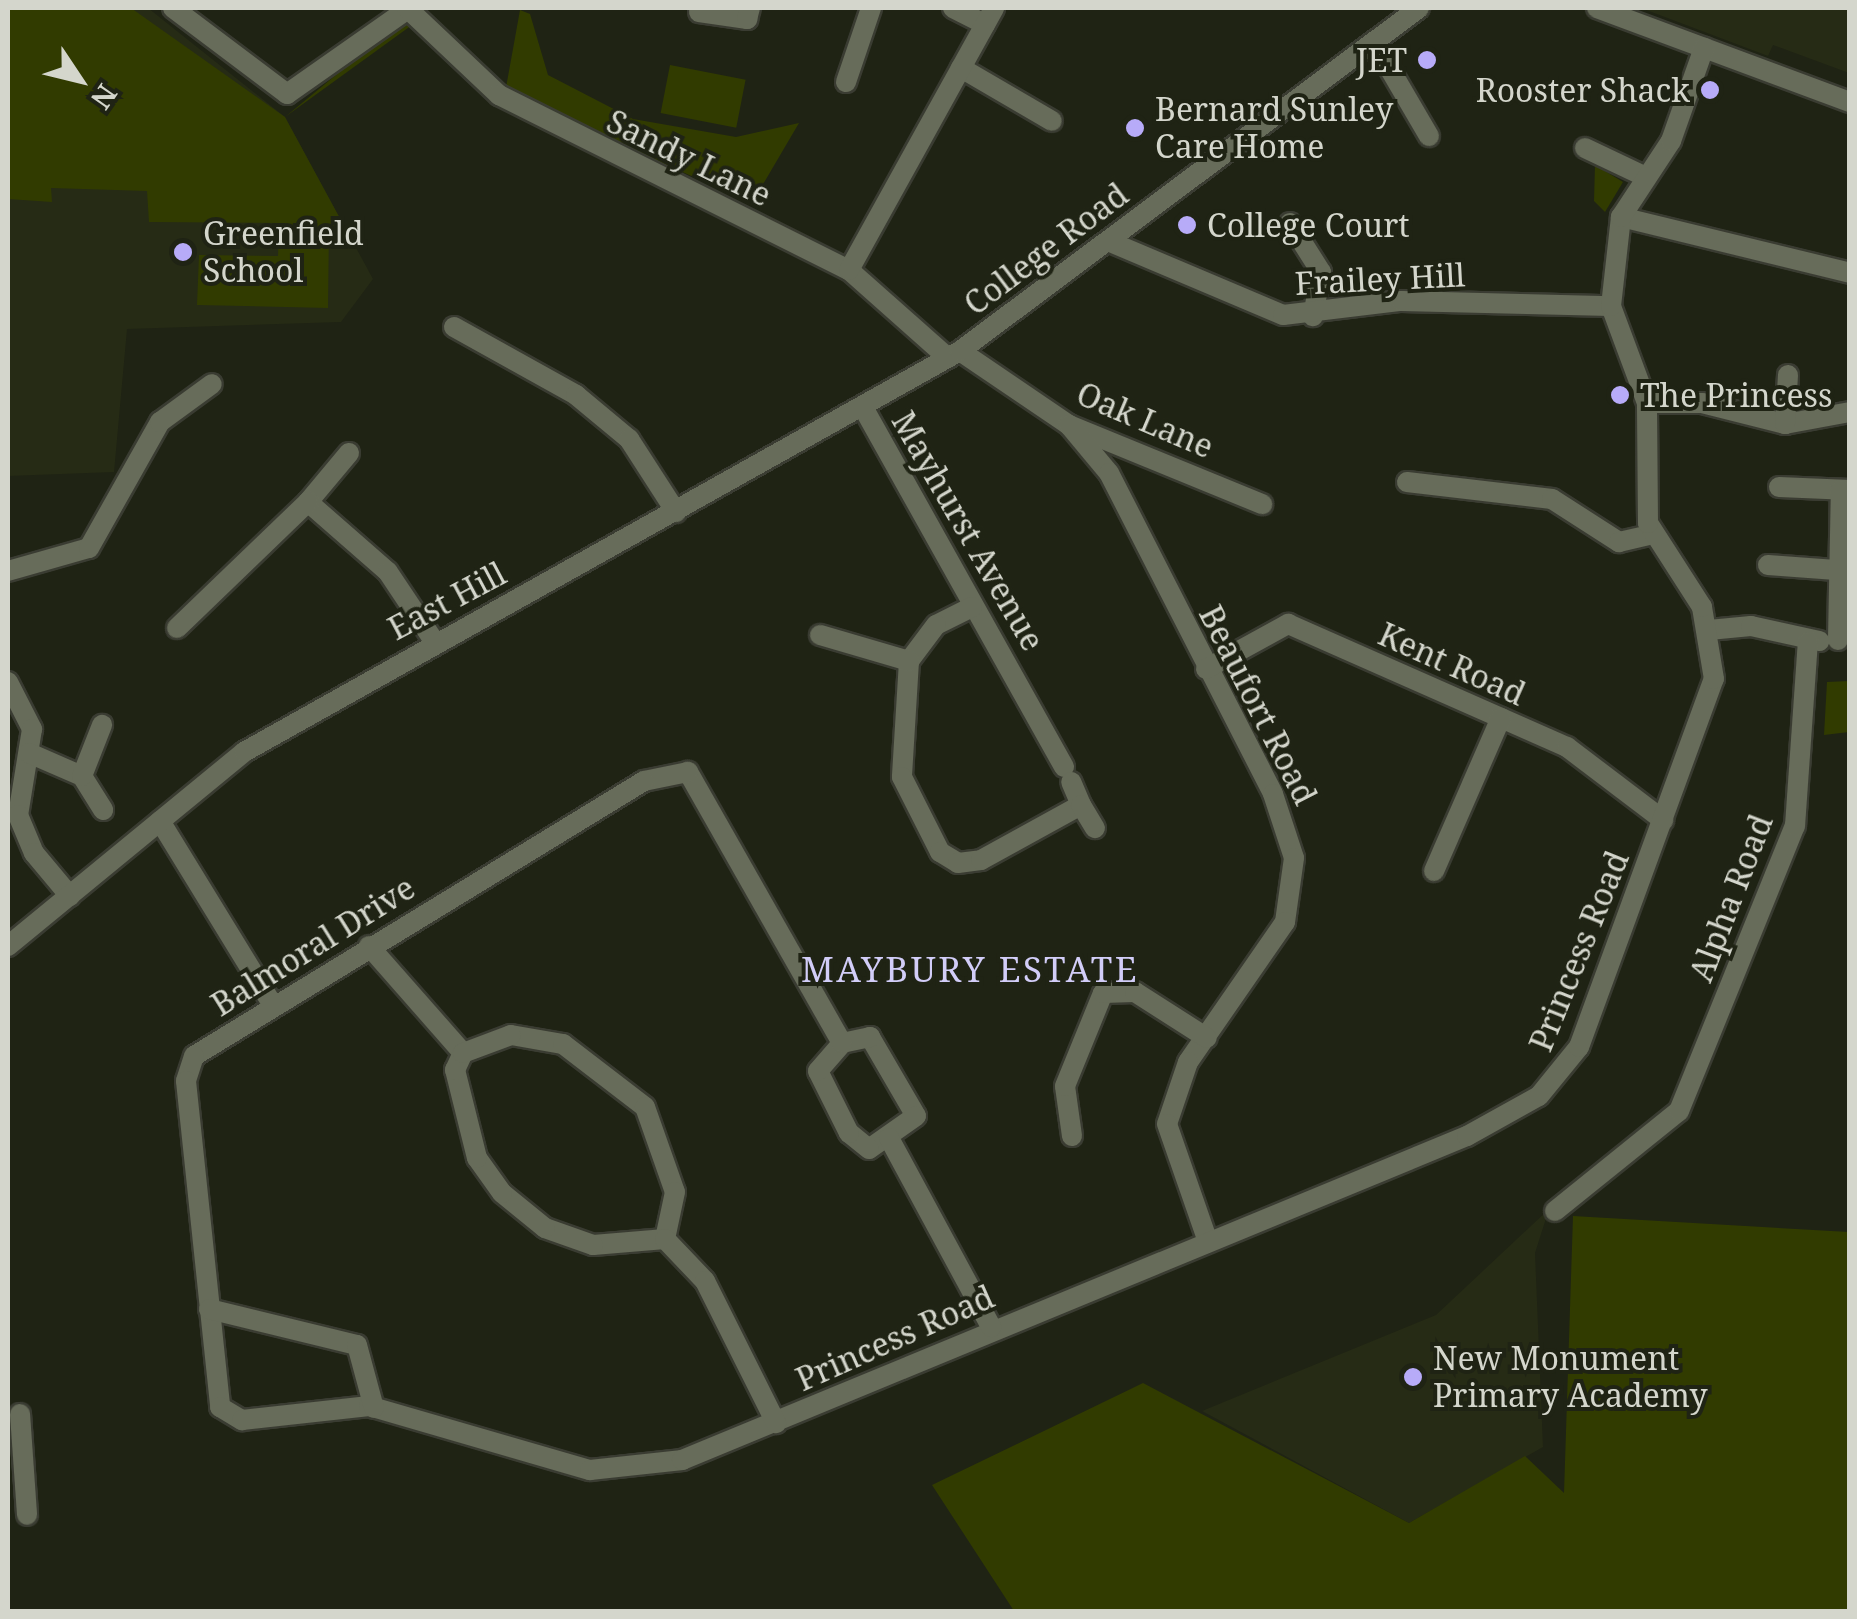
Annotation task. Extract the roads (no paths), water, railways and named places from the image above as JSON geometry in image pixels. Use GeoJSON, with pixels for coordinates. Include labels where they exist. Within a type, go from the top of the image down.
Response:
{"type":"FeatureCollection","features":[{"type":"Feature","properties":{"kind":"street"},"geometry":{"type":"LineString","coordinates":[[173,8],[287,94],[408,8]]}},
{"type":"Feature","properties":{"kind":"street","name":"Sandy Lane"},"geometry":{"type":"LineString","coordinates":[[408,8],[522,110],[849,270],[954,355]]}},
{"type":"Feature","properties":{"kind":"street"},"geometry":{"type":"LineString","coordinates":[[700,12],[747,19],[750,8]]}},
{"type":"Feature","properties":{"kind":"street"},"geometry":{"type":"LineString","coordinates":[[846,82],[870,8]]}},
{"type":"Feature","properties":{"kind":"street"},"geometry":{"type":"LineString","coordinates":[[849,270],[990,16],[953,8]]}},
{"type":"Feature","properties":{"kind":"street","name":"College Road"},"geometry":{"type":"LineString","coordinates":[[954,355],[1419,8]]}},
{"type":"Feature","properties":{"kind":"street"},"geometry":{"type":"LineString","coordinates":[[1598,8],[1850,102]]}},
{"type":"Feature","properties":{"kind":"street"},"geometry":{"type":"LineString","coordinates":[[1374,42],[1429,136]]}},
{"type":"Feature","properties":{"kind":"street"},"geometry":{"type":"LineString","coordinates":[[1407,482],[1552,499],[1619,542],[1653,534],[1648,403],[1611,306],[1621,217],[1677,126],[1704,48]]}},
{"type":"Feature","properties":{"kind":"street"},"geometry":{"type":"LineString","coordinates":[[961,68],[1052,121]]}},
{"type":"Feature","properties":{"kind":"street"},"geometry":{"type":"LineString","coordinates":[[1585,148],[1646,177]]}},
{"type":"Feature","properties":{"kind":"street"},"geometry":{"type":"LineString","coordinates":[[1621,217],[1850,273]]}},
{"type":"Feature","properties":{"kind":"street"},"geometry":{"type":"LineString","coordinates":[[1290,223],[1321,272],[1312,316]]}},
{"type":"Feature","properties":{"kind":"street","name":"Frailey Hill"},"geometry":{"type":"LineString","coordinates":[[1108,241],[1246,304],[1312,316],[1402,301],[1611,306]]}},
{"type":"Feature","properties":{"kind":"street"},"geometry":{"type":"LineString","coordinates":[[454,328],[576,395],[629,439],[676,512]]}},
{"type":"Feature","properties":{"kind":"street","name":"East Hill"},"geometry":{"type":"LineString","coordinates":[[8,946],[244,752],[434,641],[864,409],[954,355]]}},
{"type":"Feature","properties":{"kind":"street","name":"Oak Lane"},"geometry":{"type":"LineString","coordinates":[[954,355],[1069,425],[1262,504]]}},
{"type":"Feature","properties":{"kind":"street"},"geometry":{"type":"LineString","coordinates":[[1784,424],[1788,375]]}},
{"type":"Feature","properties":{"kind":"street"},"geometry":{"type":"LineString","coordinates":[[8,571],[89,548],[160,422],[212,384]]}},
{"type":"Feature","properties":{"kind":"street"},"geometry":{"type":"LineString","coordinates":[[1648,403],[1702,403],[1784,424],[1850,412]]}},
{"type":"Feature","properties":{"kind":"street","name":"Mayhurst Avenue"},"geometry":{"type":"LineString","coordinates":[[864,409],[972,607],[1020,682],[1095,828]]}},
{"type":"Feature","properties":{"kind":"street","name":"Beaufort Road"},"geometry":{"type":"LineString","coordinates":[[1069,425],[1109,474],[1273,794],[1294,858],[1286,922],[1206,1038],[1167,1124],[1207,1239]]}},
{"type":"Feature","properties":{"kind":"street"},"geometry":{"type":"LineString","coordinates":[[177,628],[308,502],[349,453]]}},
{"type":"Feature","properties":{"kind":"street"},"geometry":{"type":"LineString","coordinates":[[1709,630],[1751,626],[1808,642],[1844,640],[1836,570],[1845,490],[1779,487]]}},
{"type":"Feature","properties":{"kind":"street"},"geometry":{"type":"LineString","coordinates":[[308,502],[388,572],[434,641]]}},
{"type":"Feature","properties":{"kind":"street","name":"Princess Road"},"geometry":{"type":"LineString","coordinates":[[776,1424],[991,1327],[1467,1136],[1539,1096],[1579,1046],[1710,701],[1709,630],[1690,582],[1653,534]]}},
{"type":"Feature","properties":{"kind":"street"},"geometry":{"type":"LineString","coordinates":[[1768,565],[1836,570]]}},
{"type":"Feature","properties":{"kind":"street"},"geometry":{"type":"LineString","coordinates":[[972,607],[936,625],[908,662],[902,776],[940,852],[958,863],[981,860],[1082,805]]}},
{"type":"Feature","properties":{"kind":"street","name":"Kent Road"},"geometry":{"type":"LineString","coordinates":[[1206,669],[1288,624],[1567,747],[1663,820]]}},
{"type":"Feature","properties":{"kind":"street"},"geometry":{"type":"LineString","coordinates":[[820,635],[908,662]]}},
{"type":"Feature","properties":{"kind":"street","name":"Alpha Road"},"geometry":{"type":"LineString","coordinates":[[1556,1211],[1679,1112],[1795,826],[1808,642]]}},
{"type":"Feature","properties":{"kind":"street"},"geometry":{"type":"LineString","coordinates":[[8,682],[26,703],[28,752],[18,815],[34,854],[70,896]]}},
{"type":"Feature","properties":{"kind":"street"},"geometry":{"type":"LineString","coordinates":[[1434,870],[1501,718]]}},
{"type":"Feature","properties":{"kind":"street"},"geometry":{"type":"LineString","coordinates":[[82,776],[102,725]]}},
{"type":"Feature","properties":{"kind":"street"},"geometry":{"type":"LineString","coordinates":[[28,752],[82,776],[104,810]]}},
{"type":"Feature","properties":{"kind":"street","name":"Balmoral Drive"},"geometry":{"type":"LineString","coordinates":[[776,1424],[682,1460],[590,1470],[374,1408],[227,1417],[209,1309],[186,1067],[272,1004],[644,781],[688,772],[842,1043]]}},
{"type":"Feature","properties":{"kind":"street"},"geometry":{"type":"LineString","coordinates":[[160,821],[272,1004]]}},
{"type":"Feature","properties":{"kind":"street"},"geometry":{"type":"LineString","coordinates":[[369,946],[463,1053],[457,1104],[502,1193],[545,1228],[593,1245],[665,1239]]}},
{"type":"Feature","properties":{"kind":"street"},"geometry":{"type":"LineString","coordinates":[[1072,1136],[1066,1086],[1102,993],[1135,992],[1206,1038]]}},
{"type":"Feature","properties":{"kind":"street"},"geometry":{"type":"LineString","coordinates":[[463,1053],[511,1035],[562,1044],[645,1107],[675,1192],[665,1239]]}},
{"type":"Feature","properties":{"kind":"street"},"geometry":{"type":"LineString","coordinates":[[870,1036],[881,1048],[916,1116],[889,1138],[860,1147],[818,1071],[842,1043],[870,1036]]}},
{"type":"Feature","properties":{"kind":"street"},"geometry":{"type":"LineString","coordinates":[[889,1138],[991,1327]]}},
{"type":"Feature","properties":{"kind":"street"},"geometry":{"type":"LineString","coordinates":[[665,1239],[705,1281],[776,1424]]}},
{"type":"Feature","properties":{"kind":"street"},"geometry":{"type":"LineString","coordinates":[[209,1309],[357,1345],[374,1408]]}},
{"type":"Feature","properties":{"kind":"street"},"geometry":{"type":"LineString","coordinates":[[20,1414],[14,1484],[26,1515]]}},
{"type":"Feature","properties":{"kind":"place","name":"JET"},"geometry":{"type":"Point","coordinates":[1427,60]}},
{"type":"Feature","properties":{"kind":"place","name":"Rooster Shack"},"geometry":{"type":"Point","coordinates":[1710,90]}},
{"type":"Feature","properties":{"kind":"place","name":"Bernard Sunley Care Home"},"geometry":{"type":"Point","coordinates":[1135,128]}},
{"type":"Feature","properties":{"kind":"place","name":"College Court"},"geometry":{"type":"Point","coordinates":[1187,225]}},
{"type":"Feature","properties":{"kind":"place","name":"Greenfield School"},"geometry":{"type":"Point","coordinates":[183,252]}},
{"type":"Feature","properties":{"kind":"place","name":"The Princess"},"geometry":{"type":"Point","coordinates":[1620,395]}},
{"type":"Feature","properties":{"kind":"place","name":"New Monument Primary Academy"},"geometry":{"type":"Point","coordinates":[1413,1377]}},
{"type":"Feature","properties":{"kind":"district","name":"MAYBURY ESTATE"},"geometry":{"type":"Point","coordinates":[970,969]}}]}
